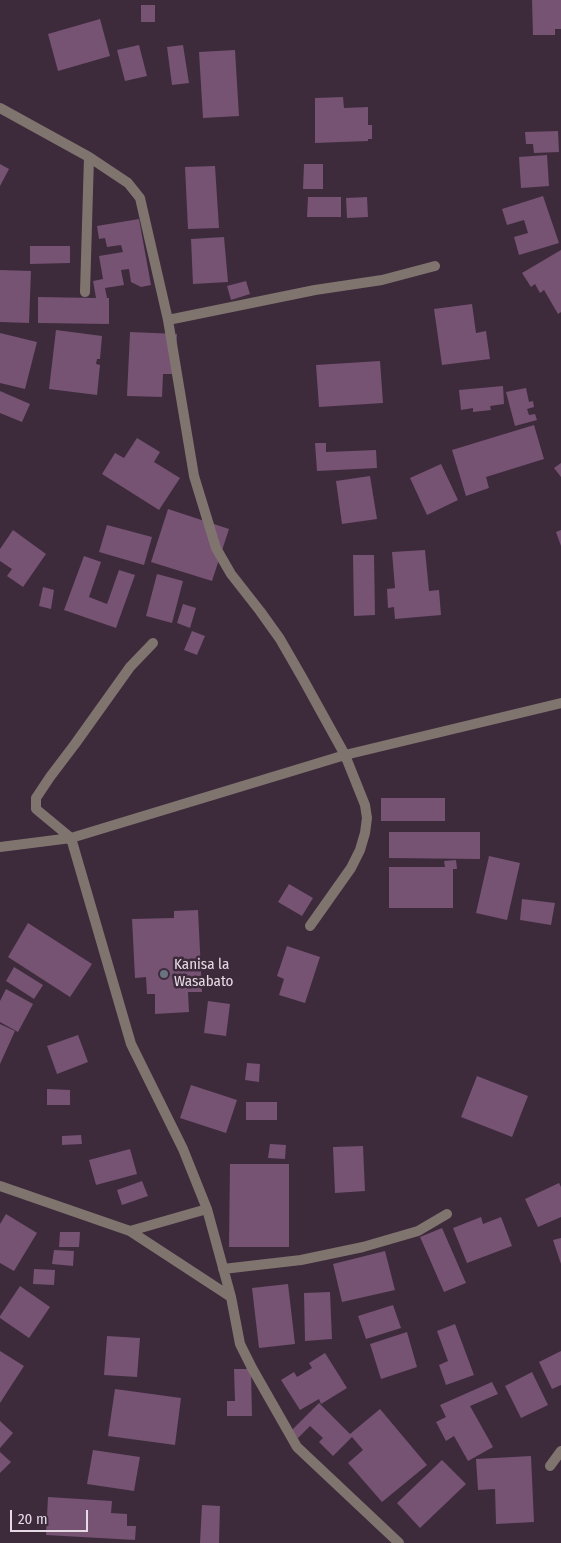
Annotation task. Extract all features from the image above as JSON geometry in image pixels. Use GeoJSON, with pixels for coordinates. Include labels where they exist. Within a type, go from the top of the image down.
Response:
{"type":"FeatureCollection","features":[{"type":"Feature","properties":{"kind":"street"},"geometry":{"type":"LineString","coordinates":[[0,108],[89,157],[128,183],[140,198],[168,320],[194,476],[216,548],[231,574],[280,639],[345,755],[365,805],[367,818],[365,833],[351,868],[310,926]]}},
{"type":"Feature","properties":{"kind":"street"},"geometry":{"type":"LineString","coordinates":[[85,292],[89,157]]}},
{"type":"Feature","properties":{"kind":"street"},"geometry":{"type":"LineString","coordinates":[[168,320],[315,290],[382,280],[435,266]]}},
{"type":"Feature","properties":{"kind":"street"},"geometry":{"type":"LineString","coordinates":[[153,643],[130,667],[36,798],[36,810],[71,838],[131,1044],[183,1150],[207,1209],[240,1344],[297,1447],[399,1543]]}},
{"type":"Feature","properties":{"kind":"street"},"geometry":{"type":"LineString","coordinates":[[0,847],[71,838],[345,755],[561,703]]}},
{"type":"Feature","properties":{"kind":"street"},"geometry":{"type":"LineString","coordinates":[[0,1186],[130,1231],[230,1297]]}},
{"type":"Feature","properties":{"kind":"street"},"geometry":{"type":"LineString","coordinates":[[130,1231],[207,1209]]}},
{"type":"Feature","properties":{"kind":"street"},"geometry":{"type":"LineString","coordinates":[[223,1269],[301,1260],[363,1248],[418,1231],[447,1214]]}},
{"type":"Feature","properties":{"kind":"street"},"geometry":{"type":"LineString","coordinates":[[550,1466],[561,1451]]}},
{"type":"Feature","properties":{"kind":"building"},"geometry":{"type":"Polygon","coordinates":[[[532,0],[561,0],[561,29],[555,29],[555,35],[533,35],[532,0]]]}},
{"type":"Feature","properties":{"kind":"building"},"geometry":{"type":"Polygon","coordinates":[[[141,5],[155,5],[155,22],[141,22],[141,5]]]}},
{"type":"Feature","properties":{"kind":"building"},"geometry":{"type":"Polygon","coordinates":[[[100,19],[110,56],[58,71],[48,34],[100,19]]]}},
{"type":"Feature","properties":{"kind":"building"},"geometry":{"type":"Polygon","coordinates":[[[139,45],[147,76],[125,81],[117,50],[139,45]]]}},
{"type":"Feature","properties":{"kind":"building"},"geometry":{"type":"Polygon","coordinates":[[[183,45],[189,83],[172,85],[167,47],[183,45]]]}},
{"type":"Feature","properties":{"kind":"building"},"geometry":{"type":"Polygon","coordinates":[[[235,50],[239,116],[203,118],[199,52],[235,50]]]}},
{"type":"Feature","properties":{"kind":"building"},"geometry":{"type":"Polygon","coordinates":[[[343,97],[344,108],[368,107],[368,125],[372,125],[372,139],[368,139],[368,141],[315,143],[315,98],[343,97]]]}},
{"type":"Feature","properties":{"kind":"building"},"geometry":{"type":"Polygon","coordinates":[[[558,131],[559,152],[534,153],[533,144],[526,144],[525,132],[558,131]]]}},
{"type":"Feature","properties":{"kind":"building"},"geometry":{"type":"Polygon","coordinates":[[[547,155],[549,186],[521,188],[519,157],[547,155]]]}},
{"type":"Feature","properties":{"kind":"building"},"geometry":{"type":"Polygon","coordinates":[[[0,164],[9,169],[0,186],[0,164]]]}},
{"type":"Feature","properties":{"kind":"building"},"geometry":{"type":"Polygon","coordinates":[[[304,164],[323,164],[323,189],[303,189],[304,164]]]}},
{"type":"Feature","properties":{"kind":"building"},"geometry":{"type":"Polygon","coordinates":[[[215,166],[219,228],[188,229],[185,167],[215,166]]]}},
{"type":"Feature","properties":{"kind":"building"},"geometry":{"type":"Polygon","coordinates":[[[543,196],[559,243],[519,255],[514,237],[528,233],[524,220],[507,225],[502,209],[543,196]]]}},
{"type":"Feature","properties":{"kind":"building"},"geometry":{"type":"Polygon","coordinates":[[[308,197],[341,197],[341,217],[307,217],[308,197]]]}},
{"type":"Feature","properties":{"kind":"building"},"geometry":{"type":"Polygon","coordinates":[[[367,197],[368,217],[347,218],[346,198],[367,197]]]}},
{"type":"Feature","properties":{"kind":"building"},"geometry":{"type":"Polygon","coordinates":[[[139,219],[151,285],[141,287],[131,282],[129,269],[121,270],[124,285],[105,288],[107,298],[109,298],[109,324],[38,323],[38,297],[96,298],[93,281],[103,279],[99,256],[123,252],[121,245],[107,247],[105,238],[99,239],[97,226],[139,219]]]}},
{"type":"Feature","properties":{"kind":"building"},"geometry":{"type":"Polygon","coordinates":[[[224,237],[228,282],[193,284],[191,239],[224,237]]]}},
{"type":"Feature","properties":{"kind":"building"},"geometry":{"type":"Polygon","coordinates":[[[30,246],[70,246],[70,263],[30,264],[30,246]]]}},
{"type":"Feature","properties":{"kind":"building"},"geometry":{"type":"Polygon","coordinates":[[[561,250],[561,312],[558,314],[544,290],[540,293],[535,284],[531,287],[522,273],[561,250]]]}},
{"type":"Feature","properties":{"kind":"building"},"geometry":{"type":"Polygon","coordinates":[[[0,270],[31,271],[29,323],[0,322],[0,270]]]}},
{"type":"Feature","properties":{"kind":"building"},"geometry":{"type":"Polygon","coordinates":[[[246,281],[250,294],[231,300],[227,286],[246,281]]]}},
{"type":"Feature","properties":{"kind":"building"},"geometry":{"type":"Polygon","coordinates":[[[472,304],[476,333],[486,331],[490,359],[442,365],[434,309],[472,304]]]}},
{"type":"Feature","properties":{"kind":"building"},"geometry":{"type":"Polygon","coordinates":[[[56,330],[102,336],[100,359],[97,359],[96,364],[100,365],[97,395],[49,389],[56,330]]]}},
{"type":"Feature","properties":{"kind":"building"},"geometry":{"type":"Polygon","coordinates":[[[130,332],[177,334],[175,374],[163,374],[162,397],[127,396],[130,332]]]}},
{"type":"Feature","properties":{"kind":"building"},"geometry":{"type":"Polygon","coordinates":[[[0,333],[37,342],[25,389],[0,383],[0,333]]]}},
{"type":"Feature","properties":{"kind":"building"},"geometry":{"type":"Polygon","coordinates":[[[380,361],[383,403],[319,407],[316,365],[380,361]]]}},
{"type":"Feature","properties":{"kind":"building"},"geometry":{"type":"Polygon","coordinates":[[[503,386],[504,404],[490,406],[491,410],[473,412],[473,408],[461,410],[459,390],[503,386]]]}},
{"type":"Feature","properties":{"kind":"building"},"geometry":{"type":"Polygon","coordinates":[[[526,388],[529,402],[533,401],[534,407],[527,409],[529,415],[535,414],[537,420],[515,426],[506,392],[526,388]]]}},
{"type":"Feature","properties":{"kind":"building"},"geometry":{"type":"Polygon","coordinates":[[[0,391],[30,404],[22,422],[0,413],[0,391]]]}},
{"type":"Feature","properties":{"kind":"building"},"geometry":{"type":"Polygon","coordinates":[[[534,425],[544,459],[486,477],[489,488],[466,496],[452,450],[534,425]]]}},
{"type":"Feature","properties":{"kind":"building"},"geometry":{"type":"Polygon","coordinates":[[[137,438],[160,452],[154,462],[180,478],[159,510],[102,474],[115,453],[124,458],[137,438]]]}},
{"type":"Feature","properties":{"kind":"building"},"geometry":{"type":"Polygon","coordinates":[[[315,443],[326,443],[326,452],[376,450],[377,468],[317,471],[315,443]]]}},
{"type":"Feature","properties":{"kind":"building"},"geometry":{"type":"Polygon","coordinates":[[[561,463],[561,477],[554,468],[561,463]]]}},
{"type":"Feature","properties":{"kind":"building"},"geometry":{"type":"Polygon","coordinates":[[[441,464],[458,500],[427,515],[410,478],[441,464]]]}},
{"type":"Feature","properties":{"kind":"building"},"geometry":{"type":"Polygon","coordinates":[[[370,476],[377,519],[342,524],[336,481],[370,476]]]}},
{"type":"Feature","properties":{"kind":"building"},"geometry":{"type":"Polygon","coordinates":[[[168,509],[229,529],[212,581],[151,562],[168,509]]]}},
{"type":"Feature","properties":{"kind":"building"},"geometry":{"type":"Polygon","coordinates":[[[107,525],[152,537],[144,565],[99,552],[107,525]]]}},
{"type":"Feature","properties":{"kind":"building"},"geometry":{"type":"Polygon","coordinates":[[[13,530],[46,554],[23,587],[7,576],[12,569],[0,561],[0,549],[13,530]]]}},
{"type":"Feature","properties":{"kind":"building"},"geometry":{"type":"Polygon","coordinates":[[[561,530],[561,546],[556,532],[561,530]]]}},
{"type":"Feature","properties":{"kind":"building"},"geometry":{"type":"Polygon","coordinates":[[[425,550],[429,591],[439,590],[441,615],[395,619],[394,607],[388,608],[387,589],[395,588],[392,552],[425,550]]]}},
{"type":"Feature","properties":{"kind":"building"},"geometry":{"type":"Polygon","coordinates":[[[353,555],[374,555],[375,615],[354,616],[353,555]]]}},
{"type":"Feature","properties":{"kind":"building"},"geometry":{"type":"Polygon","coordinates":[[[84,556],[101,562],[89,597],[107,604],[119,570],[135,575],[116,628],[64,610],[84,556]]]}},
{"type":"Feature","properties":{"kind":"building"},"geometry":{"type":"Polygon","coordinates":[[[157,574],[183,581],[172,623],[146,616],[157,574]]]}},
{"type":"Feature","properties":{"kind":"building"},"geometry":{"type":"Polygon","coordinates":[[[43,587],[54,590],[51,609],[39,606],[43,587]]]}},
{"type":"Feature","properties":{"kind":"building"},"geometry":{"type":"Polygon","coordinates":[[[183,604],[196,608],[190,628],[177,623],[183,604]]]}},
{"type":"Feature","properties":{"kind":"building"},"geometry":{"type":"Polygon","coordinates":[[[192,631],[205,636],[197,655],[184,650],[192,631]]]}},
{"type":"Feature","properties":{"kind":"building"},"geometry":{"type":"Polygon","coordinates":[[[381,798],[445,798],[445,821],[381,821],[381,798]]]}},
{"type":"Feature","properties":{"kind":"building"},"geometry":{"type":"Polygon","coordinates":[[[389,832],[480,832],[480,859],[389,858],[389,832]]]}},
{"type":"Feature","properties":{"kind":"building"},"geometry":{"type":"Polygon","coordinates":[[[489,856],[520,863],[507,920],[476,913],[489,856]]]}},
{"type":"Feature","properties":{"kind":"building"},"geometry":{"type":"Polygon","coordinates":[[[456,860],[457,869],[453,869],[453,908],[389,908],[389,867],[445,867],[444,861],[456,860]]]}},
{"type":"Feature","properties":{"kind":"building"},"geometry":{"type":"Polygon","coordinates":[[[289,884],[313,898],[302,916],[278,902],[289,884]]]}},
{"type":"Feature","properties":{"kind":"building"},"geometry":{"type":"Polygon","coordinates":[[[522,899],[555,903],[551,925],[520,920],[522,899]]]}},
{"type":"Feature","properties":{"kind":"building"},"geometry":{"type":"Polygon","coordinates":[[[198,910],[202,992],[188,992],[189,1012],[155,1014],[155,994],[147,994],[146,977],[135,978],[132,919],[174,918],[174,911],[198,910]]]}},
{"type":"Feature","properties":{"kind":"building"},"geometry":{"type":"Polygon","coordinates":[[[28,923],[92,964],[70,997],[8,957],[28,923]]]}},
{"type":"Feature","properties":{"kind":"building"},"geometry":{"type":"Polygon","coordinates":[[[287,946],[320,957],[305,1003],[279,995],[284,979],[277,976],[287,946]]]}},
{"type":"Feature","properties":{"kind":"building"},"geometry":{"type":"Polygon","coordinates":[[[14,967],[43,985],[34,999],[6,981],[14,967]]]}},
{"type":"Feature","properties":{"kind":"building"},"geometry":{"type":"Polygon","coordinates":[[[6,989],[33,1004],[18,1032],[0,1022],[0,1001],[6,989]]]}},
{"type":"Feature","properties":{"kind":"building"},"geometry":{"type":"Polygon","coordinates":[[[208,1001],[230,1004],[226,1036],[204,1033],[208,1001]]]}},
{"type":"Feature","properties":{"kind":"building"},"geometry":{"type":"Polygon","coordinates":[[[0,1024],[15,1031],[0,1064],[0,1024]]]}},
{"type":"Feature","properties":{"kind":"building"},"geometry":{"type":"Polygon","coordinates":[[[78,1035],[88,1062],[57,1074],[47,1046],[78,1035]]]}},
{"type":"Feature","properties":{"kind":"building"},"geometry":{"type":"Polygon","coordinates":[[[247,1063],[260,1064],[259,1082],[245,1080],[247,1063]]]}},
{"type":"Feature","properties":{"kind":"building"},"geometry":{"type":"Polygon","coordinates":[[[477,1076],[528,1096],[512,1137],[461,1117],[477,1076]]]}},
{"type":"Feature","properties":{"kind":"building"},"geometry":{"type":"Polygon","coordinates":[[[191,1085],[237,1100],[226,1133],[180,1118],[191,1085]]]}},
{"type":"Feature","properties":{"kind":"building"},"geometry":{"type":"Polygon","coordinates":[[[47,1089],[70,1090],[70,1105],[47,1105],[47,1089]]]}},
{"type":"Feature","properties":{"kind":"building"},"geometry":{"type":"Polygon","coordinates":[[[246,1102],[277,1102],[277,1120],[246,1120],[246,1102]]]}},
{"type":"Feature","properties":{"kind":"building"},"geometry":{"type":"Polygon","coordinates":[[[81,1135],[82,1144],[62,1145],[62,1136],[81,1135]]]}},
{"type":"Feature","properties":{"kind":"building"},"geometry":{"type":"Polygon","coordinates":[[[270,1144],[286,1145],[285,1159],[268,1158],[270,1144]]]}},
{"type":"Feature","properties":{"kind":"building"},"geometry":{"type":"Polygon","coordinates":[[[363,1146],[365,1191],[335,1193],[333,1147],[363,1146]]]}},
{"type":"Feature","properties":{"kind":"building"},"geometry":{"type":"Polygon","coordinates":[[[130,1149],[137,1174],[96,1185],[89,1160],[130,1149]]]}},
{"type":"Feature","properties":{"kind":"building"},"geometry":{"type":"Polygon","coordinates":[[[230,1164],[289,1164],[289,1247],[229,1247],[230,1164]]]}},
{"type":"Feature","properties":{"kind":"building"},"geometry":{"type":"Polygon","coordinates":[[[142,1181],[148,1196],[122,1205],[117,1190],[142,1181]]]}},
{"type":"Feature","properties":{"kind":"building"},"geometry":{"type":"Polygon","coordinates":[[[559,1183],[561,1187],[561,1217],[538,1227],[525,1199],[559,1183]]]}},
{"type":"Feature","properties":{"kind":"building"},"geometry":{"type":"Polygon","coordinates":[[[6,1214],[37,1233],[14,1271],[0,1263],[0,1224],[6,1214]]]}},
{"type":"Feature","properties":{"kind":"building"},"geometry":{"type":"Polygon","coordinates":[[[481,1217],[483,1224],[501,1217],[512,1246],[467,1263],[453,1228],[481,1217]]]}},
{"type":"Feature","properties":{"kind":"building"},"geometry":{"type":"Polygon","coordinates":[[[442,1228],[466,1283],[444,1292],[420,1237],[442,1228]]]}},
{"type":"Feature","properties":{"kind":"building"},"geometry":{"type":"Polygon","coordinates":[[[60,1232],[80,1232],[79,1247],[59,1247],[60,1232]]]}},
{"type":"Feature","properties":{"kind":"building"},"geometry":{"type":"Polygon","coordinates":[[[561,1238],[561,1264],[553,1240],[561,1238]]]}},
{"type":"Feature","properties":{"kind":"building"},"geometry":{"type":"Polygon","coordinates":[[[54,1250],[74,1251],[73,1266],[52,1264],[54,1250]]]}},
{"type":"Feature","properties":{"kind":"building"},"geometry":{"type":"Polygon","coordinates":[[[385,1251],[395,1290],[342,1302],[333,1264],[385,1251]]]}},
{"type":"Feature","properties":{"kind":"building"},"geometry":{"type":"Polygon","coordinates":[[[34,1269],[55,1270],[54,1285],[33,1284],[34,1269]]]}},
{"type":"Feature","properties":{"kind":"building"},"geometry":{"type":"Polygon","coordinates":[[[288,1284],[295,1344],[259,1348],[252,1288],[288,1284]]]}},
{"type":"Feature","properties":{"kind":"building"},"geometry":{"type":"Polygon","coordinates":[[[20,1286],[50,1307],[29,1338],[0,1318],[20,1286]]]}},
{"type":"Feature","properties":{"kind":"building"},"geometry":{"type":"Polygon","coordinates":[[[330,1292],[332,1339],[305,1341],[304,1293],[330,1292]]]}},
{"type":"Feature","properties":{"kind":"building"},"geometry":{"type":"Polygon","coordinates":[[[393,1305],[401,1328],[366,1339],[358,1316],[393,1305]]]}},
{"type":"Feature","properties":{"kind":"building"},"geometry":{"type":"Polygon","coordinates":[[[455,1324],[474,1375],[446,1385],[439,1365],[448,1361],[437,1331],[455,1324]]]}},
{"type":"Feature","properties":{"kind":"building"},"geometry":{"type":"Polygon","coordinates":[[[407,1332],[417,1367],[381,1379],[370,1344],[407,1332]]]}},
{"type":"Feature","properties":{"kind":"building"},"geometry":{"type":"Polygon","coordinates":[[[107,1336],[140,1338],[137,1377],[104,1375],[107,1336]]]}},
{"type":"Feature","properties":{"kind":"building"},"geometry":{"type":"Polygon","coordinates":[[[0,1351],[24,1366],[0,1403],[0,1351]]]}},
{"type":"Feature","properties":{"kind":"building"},"geometry":{"type":"Polygon","coordinates":[[[561,1351],[561,1385],[552,1389],[539,1362],[561,1351]]]}},
{"type":"Feature","properties":{"kind":"building"},"geometry":{"type":"Polygon","coordinates":[[[325,1353],[347,1388],[321,1404],[319,1399],[300,1410],[281,1380],[294,1372],[297,1377],[312,1368],[309,1363],[325,1353]]]}},
{"type":"Feature","properties":{"kind":"building"},"geometry":{"type":"Polygon","coordinates":[[[234,1369],[251,1369],[252,1416],[227,1416],[227,1401],[235,1401],[234,1369]]]}},
{"type":"Feature","properties":{"kind":"building"},"geometry":{"type":"Polygon","coordinates":[[[532,1372],[548,1405],[521,1418],[505,1386],[532,1372]]]}},
{"type":"Feature","properties":{"kind":"building"},"geometry":{"type":"Polygon","coordinates":[[[492,1382],[498,1394],[470,1406],[493,1447],[468,1461],[454,1436],[446,1441],[436,1422],[446,1417],[440,1405],[492,1382]]]}},
{"type":"Feature","properties":{"kind":"building"},"geometry":{"type":"Polygon","coordinates":[[[115,1389],[181,1398],[175,1445],[108,1436],[115,1389]]]}},
{"type":"Feature","properties":{"kind":"building"},"geometry":{"type":"Polygon","coordinates":[[[319,1403],[350,1434],[380,1409],[427,1465],[382,1502],[348,1463],[363,1450],[352,1437],[333,1456],[319,1442],[323,1438],[310,1426],[298,1438],[291,1431],[319,1403]]]}},
{"type":"Feature","properties":{"kind":"building"},"geometry":{"type":"Polygon","coordinates":[[[0,1421],[13,1433],[0,1448],[0,1421]]]}},
{"type":"Feature","properties":{"kind":"building"},"geometry":{"type":"Polygon","coordinates":[[[93,1450],[140,1457],[134,1491],[87,1484],[93,1450]]]}},
{"type":"Feature","properties":{"kind":"building"},"geometry":{"type":"Polygon","coordinates":[[[0,1452],[11,1462],[0,1473],[0,1452]]]}},
{"type":"Feature","properties":{"kind":"building"},"geometry":{"type":"Polygon","coordinates":[[[531,1456],[534,1522],[496,1524],[495,1489],[478,1490],[476,1459],[531,1456]]]}},
{"type":"Feature","properties":{"kind":"building"},"geometry":{"type":"Polygon","coordinates":[[[442,1460],[466,1484],[420,1528],[397,1503],[442,1460]]]}},
{"type":"Feature","properties":{"kind":"building"},"geometry":{"type":"Polygon","coordinates":[[[48,1497],[112,1501],[111,1513],[127,1514],[127,1526],[136,1526],[135,1540],[46,1535],[48,1497]]]}},
{"type":"Feature","properties":{"kind":"building"},"geometry":{"type":"Polygon","coordinates":[[[202,1505],[220,1506],[219,1543],[200,1543],[202,1505]]]}},
{"type":"Feature","properties":{"kind":"place","name":"Kanisa la Wasabato"},"geometry":{"type":"Point","coordinates":[164,974]}}]}
